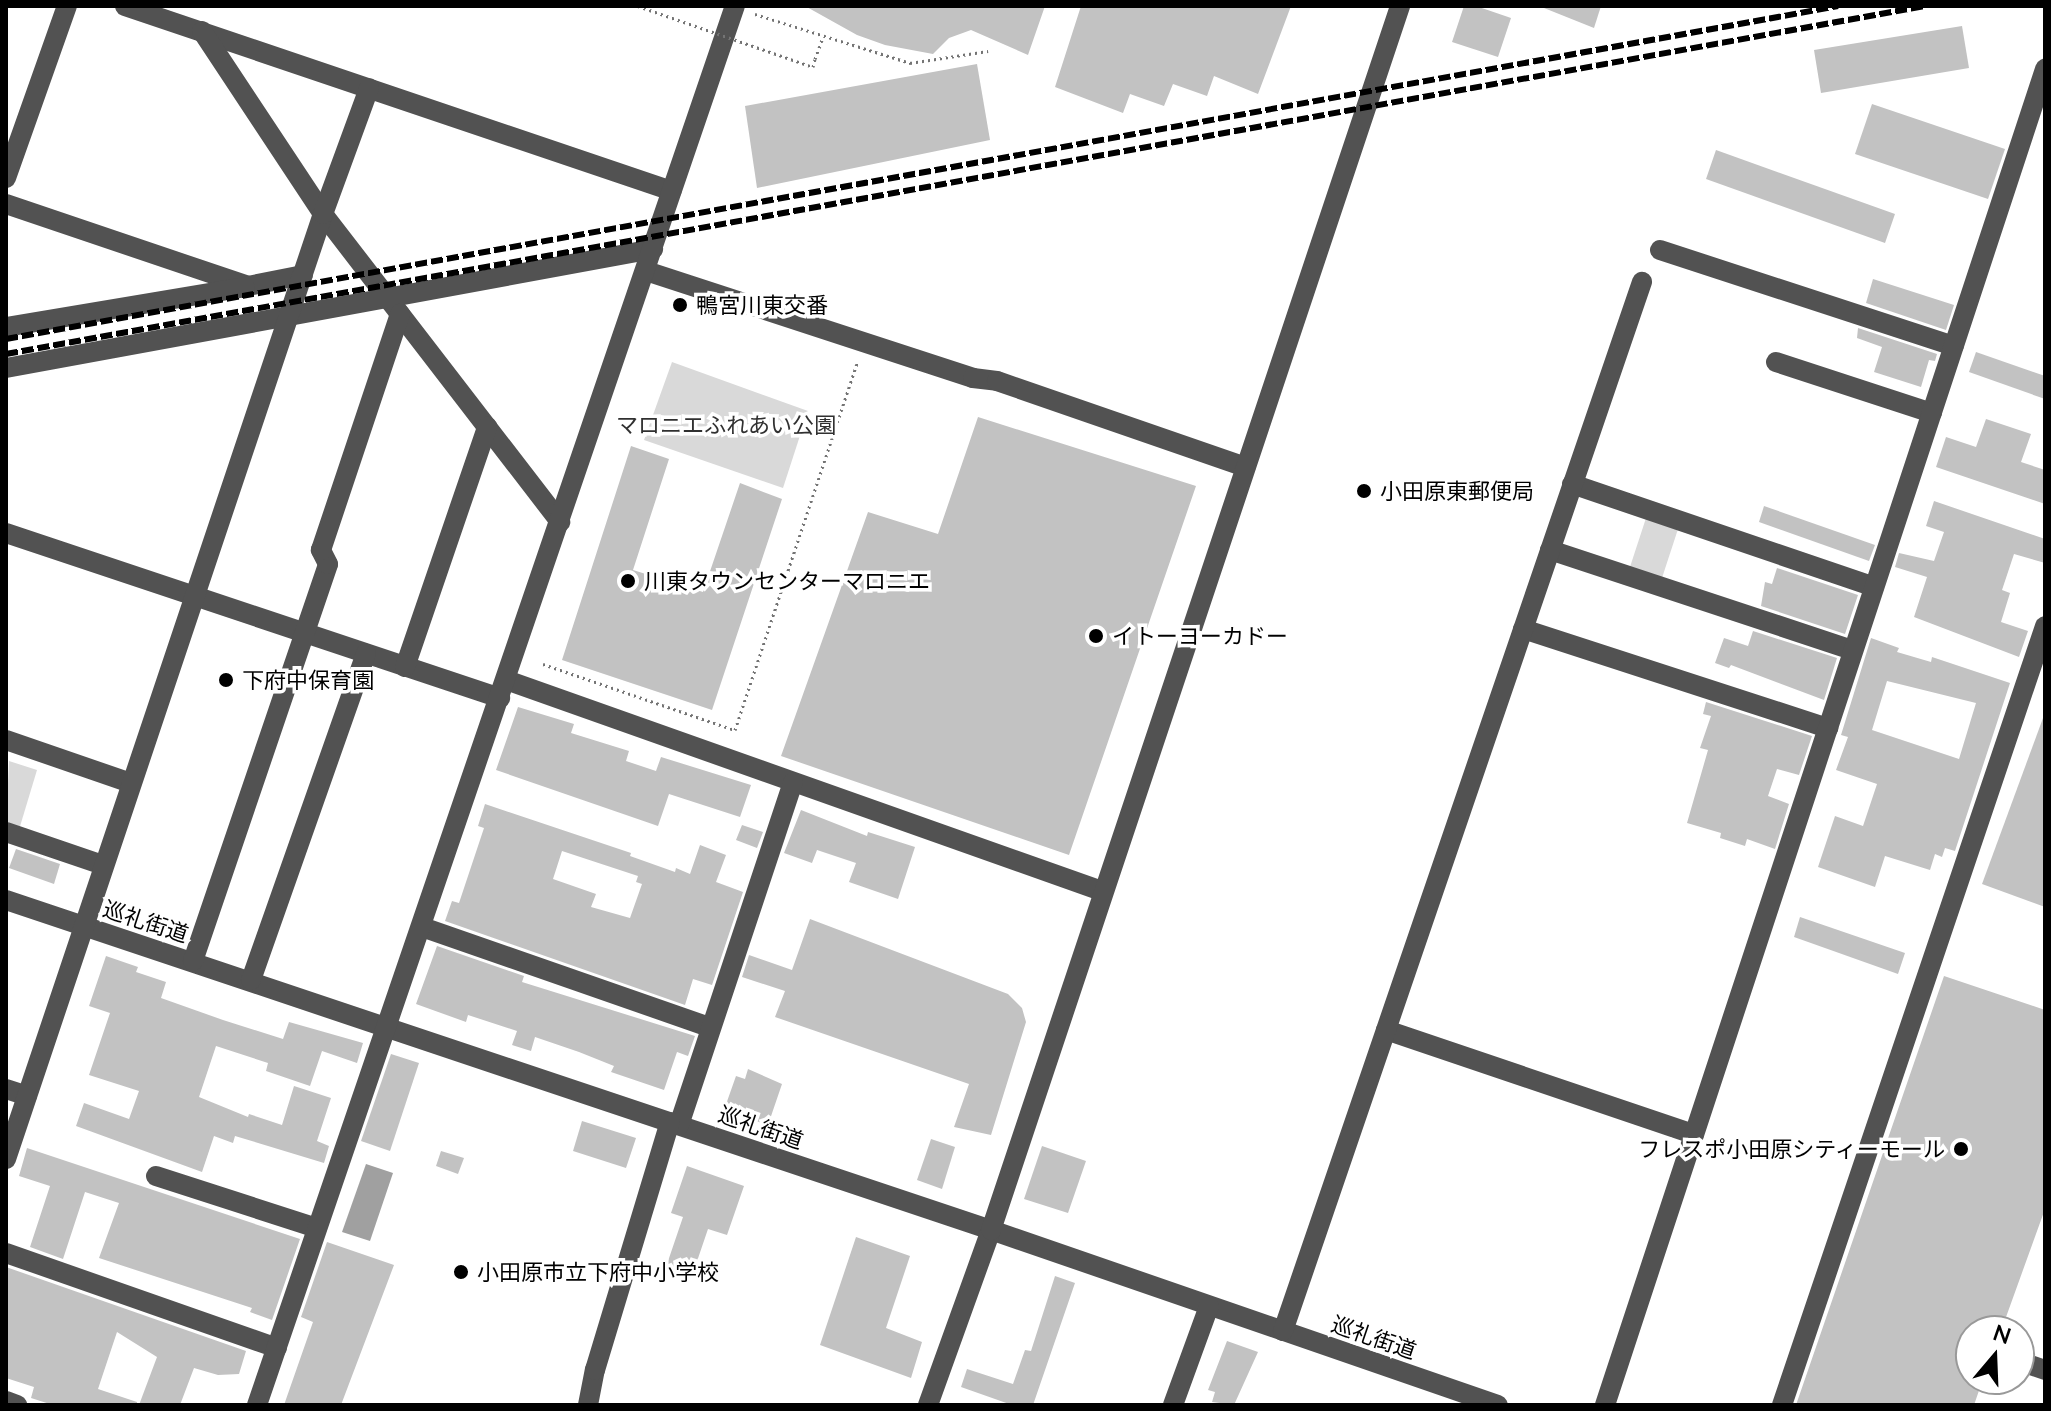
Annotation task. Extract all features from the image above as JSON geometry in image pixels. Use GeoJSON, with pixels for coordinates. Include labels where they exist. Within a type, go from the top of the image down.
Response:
{"type":"FeatureCollection","features":[{"type":"Feature","properties":{"kind":"street"},"geometry":{"type":"LineString","coordinates":[[6,178],[67,6]]}},
{"type":"Feature","properties":{"kind":"street"},"geometry":{"type":"LineString","coordinates":[[125,6],[672,191]]}},
{"type":"Feature","properties":{"kind":"street"},"geometry":{"type":"LineString","coordinates":[[928,1405],[991,1230],[1400,6]]}},
{"type":"Feature","properties":{"kind":"street"},"geometry":{"type":"LineString","coordinates":[[257,1405],[672,191],[743,9]]}},
{"type":"Feature","properties":{"kind":"street"},"geometry":{"type":"LineString","coordinates":[[202,31],[323,214],[560,522]]}},
{"type":"Feature","properties":{"kind":"street"},"geometry":{"type":"LineString","coordinates":[[1605,1405],[2045,69]]}},
{"type":"Feature","properties":{"kind":"street"},"geometry":{"type":"LineString","coordinates":[[6,1159],[323,214],[369,88]]}},
{"type":"Feature","properties":{"kind":"street"},"geometry":{"type":"LineString","coordinates":[[6,204],[248,286]]}},
{"type":"Feature","properties":{"kind":"street"},"geometry":{"type":"LineString","coordinates":[[6,368],[653,249]]}},
{"type":"Feature","properties":{"kind":"street"},"geometry":{"type":"LineString","coordinates":[[1660,250],[1954,346]]}},
{"type":"Feature","properties":{"kind":"street"},"geometry":{"type":"LineString","coordinates":[[646,271],[973,378],[997,381],[1246,467]]}},
{"type":"Feature","properties":{"kind":"street"},"geometry":{"type":"LineString","coordinates":[[6,327],[303,275]]}},
{"type":"Feature","properties":{"kind":"street"},"geometry":{"type":"LineString","coordinates":[[1283,1331],[1642,282]]}},
{"type":"Feature","properties":{"kind":"street"},"geometry":{"type":"LineString","coordinates":[[193,961],[328,564],[321,550],[400,314]]}},
{"type":"Feature","properties":{"kind":"street"},"geometry":{"type":"LineString","coordinates":[[1776,362],[1932,413]]}},
{"type":"Feature","properties":{"kind":"street"},"geometry":{"type":"LineString","coordinates":[[405,667],[487,427]]}},
{"type":"Feature","properties":{"kind":"street"},"geometry":{"type":"LineString","coordinates":[[1572,484],[1874,587]]}},
{"type":"Feature","properties":{"kind":"street"},"geometry":{"type":"LineString","coordinates":[[6,533],[405,667],[503,689],[793,782],[1102,891]]}},
{"type":"Feature","properties":{"kind":"street"},"geometry":{"type":"LineString","coordinates":[[1550,550],[1853,650]]}},
{"type":"Feature","properties":{"kind":"street"},"geometry":{"type":"LineString","coordinates":[[1782,1405],[2045,626]]}},
{"type":"Feature","properties":{"kind":"street"},"geometry":{"type":"LineString","coordinates":[[1523,629],[1828,728]]}},
{"type":"Feature","properties":{"kind":"street"},"geometry":{"type":"LineString","coordinates":[[251,980],[366,654]]}},
{"type":"Feature","properties":{"kind":"street"},"geometry":{"type":"LineString","coordinates":[[6,740],[131,783]]}},
{"type":"Feature","properties":{"kind":"street"},"geometry":{"type":"LineString","coordinates":[[588,1405],[595,1370],[675,1123],[793,782]]}},
{"type":"Feature","properties":{"kind":"street"},"geometry":{"type":"LineString","coordinates":[[6,832],[103,865]]}},
{"type":"Feature","properties":{"kind":"street","name":"巡礼街道"},"geometry":{"type":"LineString","coordinates":[[6,900],[675,1123],[1498,1405]]}},
{"type":"Feature","properties":{"kind":"street"},"geometry":{"type":"LineString","coordinates":[[422,927],[709,1027]]}},
{"type":"Feature","properties":{"kind":"street"},"geometry":{"type":"LineString","coordinates":[[1386,1030],[1694,1134]]}},
{"type":"Feature","properties":{"kind":"street"},"geometry":{"type":"LineString","coordinates":[[6,1089],[27,1096]]}},
{"type":"Feature","properties":{"kind":"street"},"geometry":{"type":"LineString","coordinates":[[156,1176],[317,1228]]}},
{"type":"Feature","properties":{"kind":"street"},"geometry":{"type":"LineString","coordinates":[[6,1253],[277,1348]]}},
{"type":"Feature","properties":{"kind":"street"},"geometry":{"type":"LineString","coordinates":[[1173,1405],[1209,1306]]}},
{"type":"Feature","properties":{"kind":"street"},"geometry":{"type":"LineString","coordinates":[[6,1401],[17,1405]]}},
{"type":"Feature","properties":{"kind":"path"},"geometry":{"type":"LineString","coordinates":[[638,6],[813,67],[823,37]]}},
{"type":"Feature","properties":{"kind":"path"},"geometry":{"type":"LineString","coordinates":[[743,9],[910,63],[988,51]]}},
{"type":"Feature","properties":{"kind":"path"},"geometry":{"type":"LineString","coordinates":[[543,664],[735,730],[860,353]]}},
{"type":"Feature","properties":{"kind":"green space","name":"マロニエふれあい公園"},"geometry":{"type":"Polygon","coordinates":[[[672,362],[808,411],[783,488],[644,440],[672,362]]]}},
{"type":"Feature","properties":{"kind":"green space"},"geometry":{"type":"Polygon","coordinates":[[[1647,515],[1679,526],[1661,581],[1629,570],[1647,515]]]}},
{"type":"Feature","properties":{"kind":"green space"},"geometry":{"type":"Polygon","coordinates":[[[9,761],[37,770],[18,833],[6,828],[9,761]]]}},
{"type":"Feature","properties":{"kind":"shaded area"},"geometry":{"type":"Polygon","coordinates":[[[366,1164],[393,1173],[370,1241],[342,1232],[366,1164]]]}},
{"type":"Feature","properties":{"kind":"building"},"geometry":{"type":"Polygon","coordinates":[[[805,6],[1045,6],[1028,55],[971,30],[949,38],[933,54],[885,45],[857,35],[805,6]]]}},
{"type":"Feature","properties":{"kind":"building"},"geometry":{"type":"Polygon","coordinates":[[[1081,6],[1291,6],[1258,94],[1214,76],[1207,96],[1173,84],[1164,106],[1130,94],[1123,113],[1055,87],[1081,6]]]}},
{"type":"Feature","properties":{"kind":"building"},"geometry":{"type":"Polygon","coordinates":[[[1464,6],[1476,6],[1511,18],[1498,57],[1452,42],[1464,6]]]}},
{"type":"Feature","properties":{"kind":"building"},"geometry":{"type":"Polygon","coordinates":[[[1539,6],[1601,6],[1594,28],[1539,6]]]}},
{"type":"Feature","properties":{"kind":"building"},"geometry":{"type":"Polygon","coordinates":[[[1962,26],[1969,68],[1821,93],[1814,50],[1962,26]]]}},
{"type":"Feature","properties":{"kind":"building"},"geometry":{"type":"Polygon","coordinates":[[[977,64],[990,140],[757,188],[745,106],[977,64]]]}},
{"type":"Feature","properties":{"kind":"building"},"geometry":{"type":"Polygon","coordinates":[[[1872,104],[2005,149],[1988,199],[1855,154],[1872,104]]]}},
{"type":"Feature","properties":{"kind":"building"},"geometry":{"type":"Polygon","coordinates":[[[1716,150],[1895,214],[1885,243],[1706,179],[1716,150]]]}},
{"type":"Feature","properties":{"kind":"building"},"geometry":{"type":"Polygon","coordinates":[[[1873,279],[1954,305],[1946,330],[1866,303],[1873,279]]]}},
{"type":"Feature","properties":{"kind":"building"},"geometry":{"type":"Polygon","coordinates":[[[1858,328],[1937,354],[1935,361],[1929,360],[1921,387],[1874,372],[1882,347],[1857,338],[1858,328]]]}},
{"type":"Feature","properties":{"kind":"building"},"geometry":{"type":"Polygon","coordinates":[[[1976,352],[2045,376],[2045,399],[1969,372],[1976,352]]]}},
{"type":"Feature","properties":{"kind":"building"},"geometry":{"type":"Polygon","coordinates":[[[978,417],[1196,486],[1069,855],[781,756],[868,512],[938,534],[978,417]]]}},
{"type":"Feature","properties":{"kind":"building"},"geometry":{"type":"Polygon","coordinates":[[[1986,419],[2031,434],[2021,462],[2045,470],[2045,504],[1936,467],[1946,437],[1976,447],[1986,419]]]}},
{"type":"Feature","properties":{"kind":"building","name":"川東タウンセンターマロニエ"},"geometry":{"type":"Polygon","coordinates":[[[631,446],[669,459],[633,570],[703,592],[740,483],[782,499],[712,710],[562,660],[631,446]]]}},
{"type":"Feature","properties":{"kind":"building"},"geometry":{"type":"Polygon","coordinates":[[[1934,501],[2045,539],[2045,563],[2014,554],[2002,590],[2010,593],[2001,622],[2028,631],[2019,657],[1914,617],[1927,577],[1895,567],[1899,553],[1934,561],[1944,532],[1926,526],[1934,501]]]}},
{"type":"Feature","properties":{"kind":"building"},"geometry":{"type":"Polygon","coordinates":[[[1764,506],[1875,545],[1869,561],[1759,522],[1764,506]]]}},
{"type":"Feature","properties":{"kind":"building"},"geometry":{"type":"Polygon","coordinates":[[[1777,568],[1858,595],[1845,634],[1761,606],[1765,582],[1772,584],[1777,568]]]}},
{"type":"Feature","properties":{"kind":"building"},"geometry":{"type":"Polygon","coordinates":[[[1753,631],[1837,658],[1824,700],[1731,665],[1729,668],[1715,663],[1724,638],[1748,646],[1753,631]]]}},
{"type":"Feature","properties":{"kind":"building"},"geometry":{"type":"Polygon","coordinates":[[[1871,638],[1899,648],[1897,652],[1931,662],[1932,657],[2010,683],[1955,851],[1945,848],[1942,857],[1935,854],[1930,870],[1885,856],[1875,887],[1818,867],[1835,816],[1863,826],[1877,784],[1836,770],[1848,737],[1841,735],[1871,638]],[[1887,681],[1872,730],[1959,759],[1976,703],[1887,681]]]}},
{"type":"Feature","properties":{"kind":"building"},"geometry":{"type":"Polygon","coordinates":[[[1706,702],[1812,736],[1799,775],[1777,769],[1768,796],[1789,804],[1775,849],[1747,839],[1745,846],[1720,838],[1721,833],[1687,823],[1708,750],[1700,748],[1711,716],[1703,714],[1706,702]]]}},
{"type":"Feature","properties":{"kind":"building"},"geometry":{"type":"Polygon","coordinates":[[[518,707],[574,724],[571,733],[629,751],[626,761],[656,771],[661,757],[751,785],[740,817],[669,794],[658,826],[496,770],[518,707]]]}},
{"type":"Feature","properties":{"kind":"building"},"geometry":{"type":"Polygon","coordinates":[[[2045,718],[2045,907],[1982,884],[2045,718]]]}},
{"type":"Feature","properties":{"kind":"building"},"geometry":{"type":"Polygon","coordinates":[[[485,804],[631,853],[630,856],[675,872],[676,868],[690,874],[700,845],[726,855],[716,882],[743,892],[712,985],[693,979],[685,1005],[445,921],[452,901],[459,903],[484,828],[478,826],[485,804]],[[562,851],[553,879],[596,894],[591,907],[630,918],[642,884],[636,882],[638,876],[562,851]]]}},
{"type":"Feature","properties":{"kind":"building"},"geometry":{"type":"Polygon","coordinates":[[[801,810],[867,836],[868,832],[915,847],[898,899],[849,882],[856,863],[817,850],[812,863],[784,853],[801,810]]]}},
{"type":"Feature","properties":{"kind":"building"},"geometry":{"type":"Polygon","coordinates":[[[742,825],[763,832],[757,848],[736,840],[742,825]]]}},
{"type":"Feature","properties":{"kind":"building"},"geometry":{"type":"Polygon","coordinates":[[[16,849],[60,864],[54,884],[9,868],[16,849]]]}},
{"type":"Feature","properties":{"kind":"building"},"geometry":{"type":"Polygon","coordinates":[[[1800,917],[1905,953],[1898,974],[1794,937],[1800,917]]]}},
{"type":"Feature","properties":{"kind":"building"},"geometry":{"type":"Polygon","coordinates":[[[810,919],[1008,994],[1022,1008],[1026,1022],[991,1135],[954,1127],[969,1084],[775,1017],[785,991],[742,977],[749,955],[792,970],[810,919]]]}},
{"type":"Feature","properties":{"kind":"building"},"geometry":{"type":"Polygon","coordinates":[[[437,946],[524,976],[522,982],[695,1036],[688,1056],[677,1052],[664,1090],[611,1072],[614,1066],[579,1052],[535,1037],[531,1051],[512,1045],[517,1031],[468,1015],[466,1022],[416,1004],[437,946]]]}},
{"type":"Feature","properties":{"kind":"building"},"geometry":{"type":"Polygon","coordinates":[[[106,956],[138,967],[136,972],[166,982],[161,998],[223,1020],[283,1039],[289,1022],[363,1043],[357,1063],[322,1051],[310,1086],[266,1071],[268,1063],[216,1046],[199,1097],[248,1117],[249,1114],[282,1125],[294,1086],[331,1098],[317,1141],[329,1146],[324,1163],[235,1136],[233,1143],[214,1136],[202,1172],[76,1126],[84,1103],[129,1119],[139,1091],[89,1075],[110,1013],[89,1006],[106,956]]]}},
{"type":"Feature","properties":{"kind":"building","name":"フレスポ小田原シティーモール"},"geometry":{"type":"Polygon","coordinates":[[[1944,976],[2045,1010],[2045,1209],[2007,1315],[1955,1315],[1955,1395],[1977,1395],[1974,1405],[1796,1405],[1944,976]]]}},
{"type":"Feature","properties":{"kind":"building"},"geometry":{"type":"Polygon","coordinates":[[[391,1054],[419,1063],[390,1151],[361,1141],[391,1054]]]}},
{"type":"Feature","properties":{"kind":"building"},"geometry":{"type":"Polygon","coordinates":[[[748,1069],[782,1084],[768,1125],[724,1110],[736,1076],[745,1079],[748,1069]]]}},
{"type":"Feature","properties":{"kind":"building"},"geometry":{"type":"Polygon","coordinates":[[[582,1121],[636,1138],[626,1168],[573,1151],[582,1121]]]}},
{"type":"Feature","properties":{"kind":"building"},"geometry":{"type":"Polygon","coordinates":[[[931,1139],[955,1147],[942,1189],[917,1180],[931,1139]]]}},
{"type":"Feature","properties":{"kind":"building"},"geometry":{"type":"Polygon","coordinates":[[[1042,1146],[1086,1161],[1068,1213],[1024,1199],[1042,1146]]]}},
{"type":"Feature","properties":{"kind":"building"},"geometry":{"type":"Polygon","coordinates":[[[27,1148],[300,1239],[272,1320],[250,1312],[252,1308],[99,1258],[119,1203],[85,1192],[63,1259],[30,1247],[50,1186],[19,1176],[27,1148]]]}},
{"type":"Feature","properties":{"kind":"building"},"geometry":{"type":"Polygon","coordinates":[[[441,1151],[464,1158],[458,1174],[436,1166],[441,1151]]]}},
{"type":"Feature","properties":{"kind":"building"},"geometry":{"type":"Polygon","coordinates":[[[687,1166],[744,1186],[727,1235],[708,1229],[692,1276],[666,1267],[683,1217],[671,1213],[687,1166]]]}},
{"type":"Feature","properties":{"kind":"building"},"geometry":{"type":"Polygon","coordinates":[[[856,1237],[910,1256],[886,1328],[922,1342],[911,1378],[820,1345],[856,1237]]]}},
{"type":"Feature","properties":{"kind":"building"},"geometry":{"type":"Polygon","coordinates":[[[327,1242],[394,1265],[341,1405],[284,1405],[313,1322],[301,1317],[327,1242]]]}},
{"type":"Feature","properties":{"kind":"building"},"geometry":{"type":"Polygon","coordinates":[[[6,1267],[246,1351],[239,1374],[218,1375],[194,1368],[180,1405],[139,1405],[157,1357],[117,1332],[98,1389],[137,1402],[137,1405],[53,1405],[31,1398],[34,1387],[6,1378],[6,1267]]]}},
{"type":"Feature","properties":{"kind":"building"},"geometry":{"type":"Polygon","coordinates":[[[1055,1276],[1075,1283],[1033,1405],[1012,1405],[961,1387],[967,1369],[1013,1384],[1025,1350],[1031,1351],[1055,1276]]]}},
{"type":"Feature","properties":{"kind":"building"},"geometry":{"type":"Polygon","coordinates":[[[1227,1341],[1258,1352],[1234,1405],[1212,1402],[1215,1392],[1208,1390],[1227,1341]]]}},
{"type":"Feature","properties":{"kind":"railway"},"geometry":{"type":"LineString","coordinates":[[6,339],[1838,6]]}},
{"type":"Feature","properties":{"kind":"railway"},"geometry":{"type":"LineString","coordinates":[[6,354],[1925,6]]}},
{"type":"Feature","properties":{"kind":"place","name":"鴨宮川東交番"},"geometry":{"type":"Point","coordinates":[680,305]}},
{"type":"Feature","properties":{"kind":"place","name":"小田原東郵便局"},"geometry":{"type":"Point","coordinates":[1364,491]}},
{"type":"Feature","properties":{"kind":"place","name":"川東タウンセンターマロニエ"},"geometry":{"type":"Point","coordinates":[628,581]}},
{"type":"Feature","properties":{"kind":"place","name":"イトーヨーカドー"},"geometry":{"type":"Point","coordinates":[1096,636]}},
{"type":"Feature","properties":{"kind":"place","name":"下府中保育園"},"geometry":{"type":"Point","coordinates":[226,680]}},
{"type":"Feature","properties":{"kind":"place","name":"フレスポ小田原シティーモール"},"geometry":{"type":"Point","coordinates":[1961,1149]}},
{"type":"Feature","properties":{"kind":"place","name":"小田原市立下府中小学校"},"geometry":{"type":"Point","coordinates":[461,1272]}}]}
